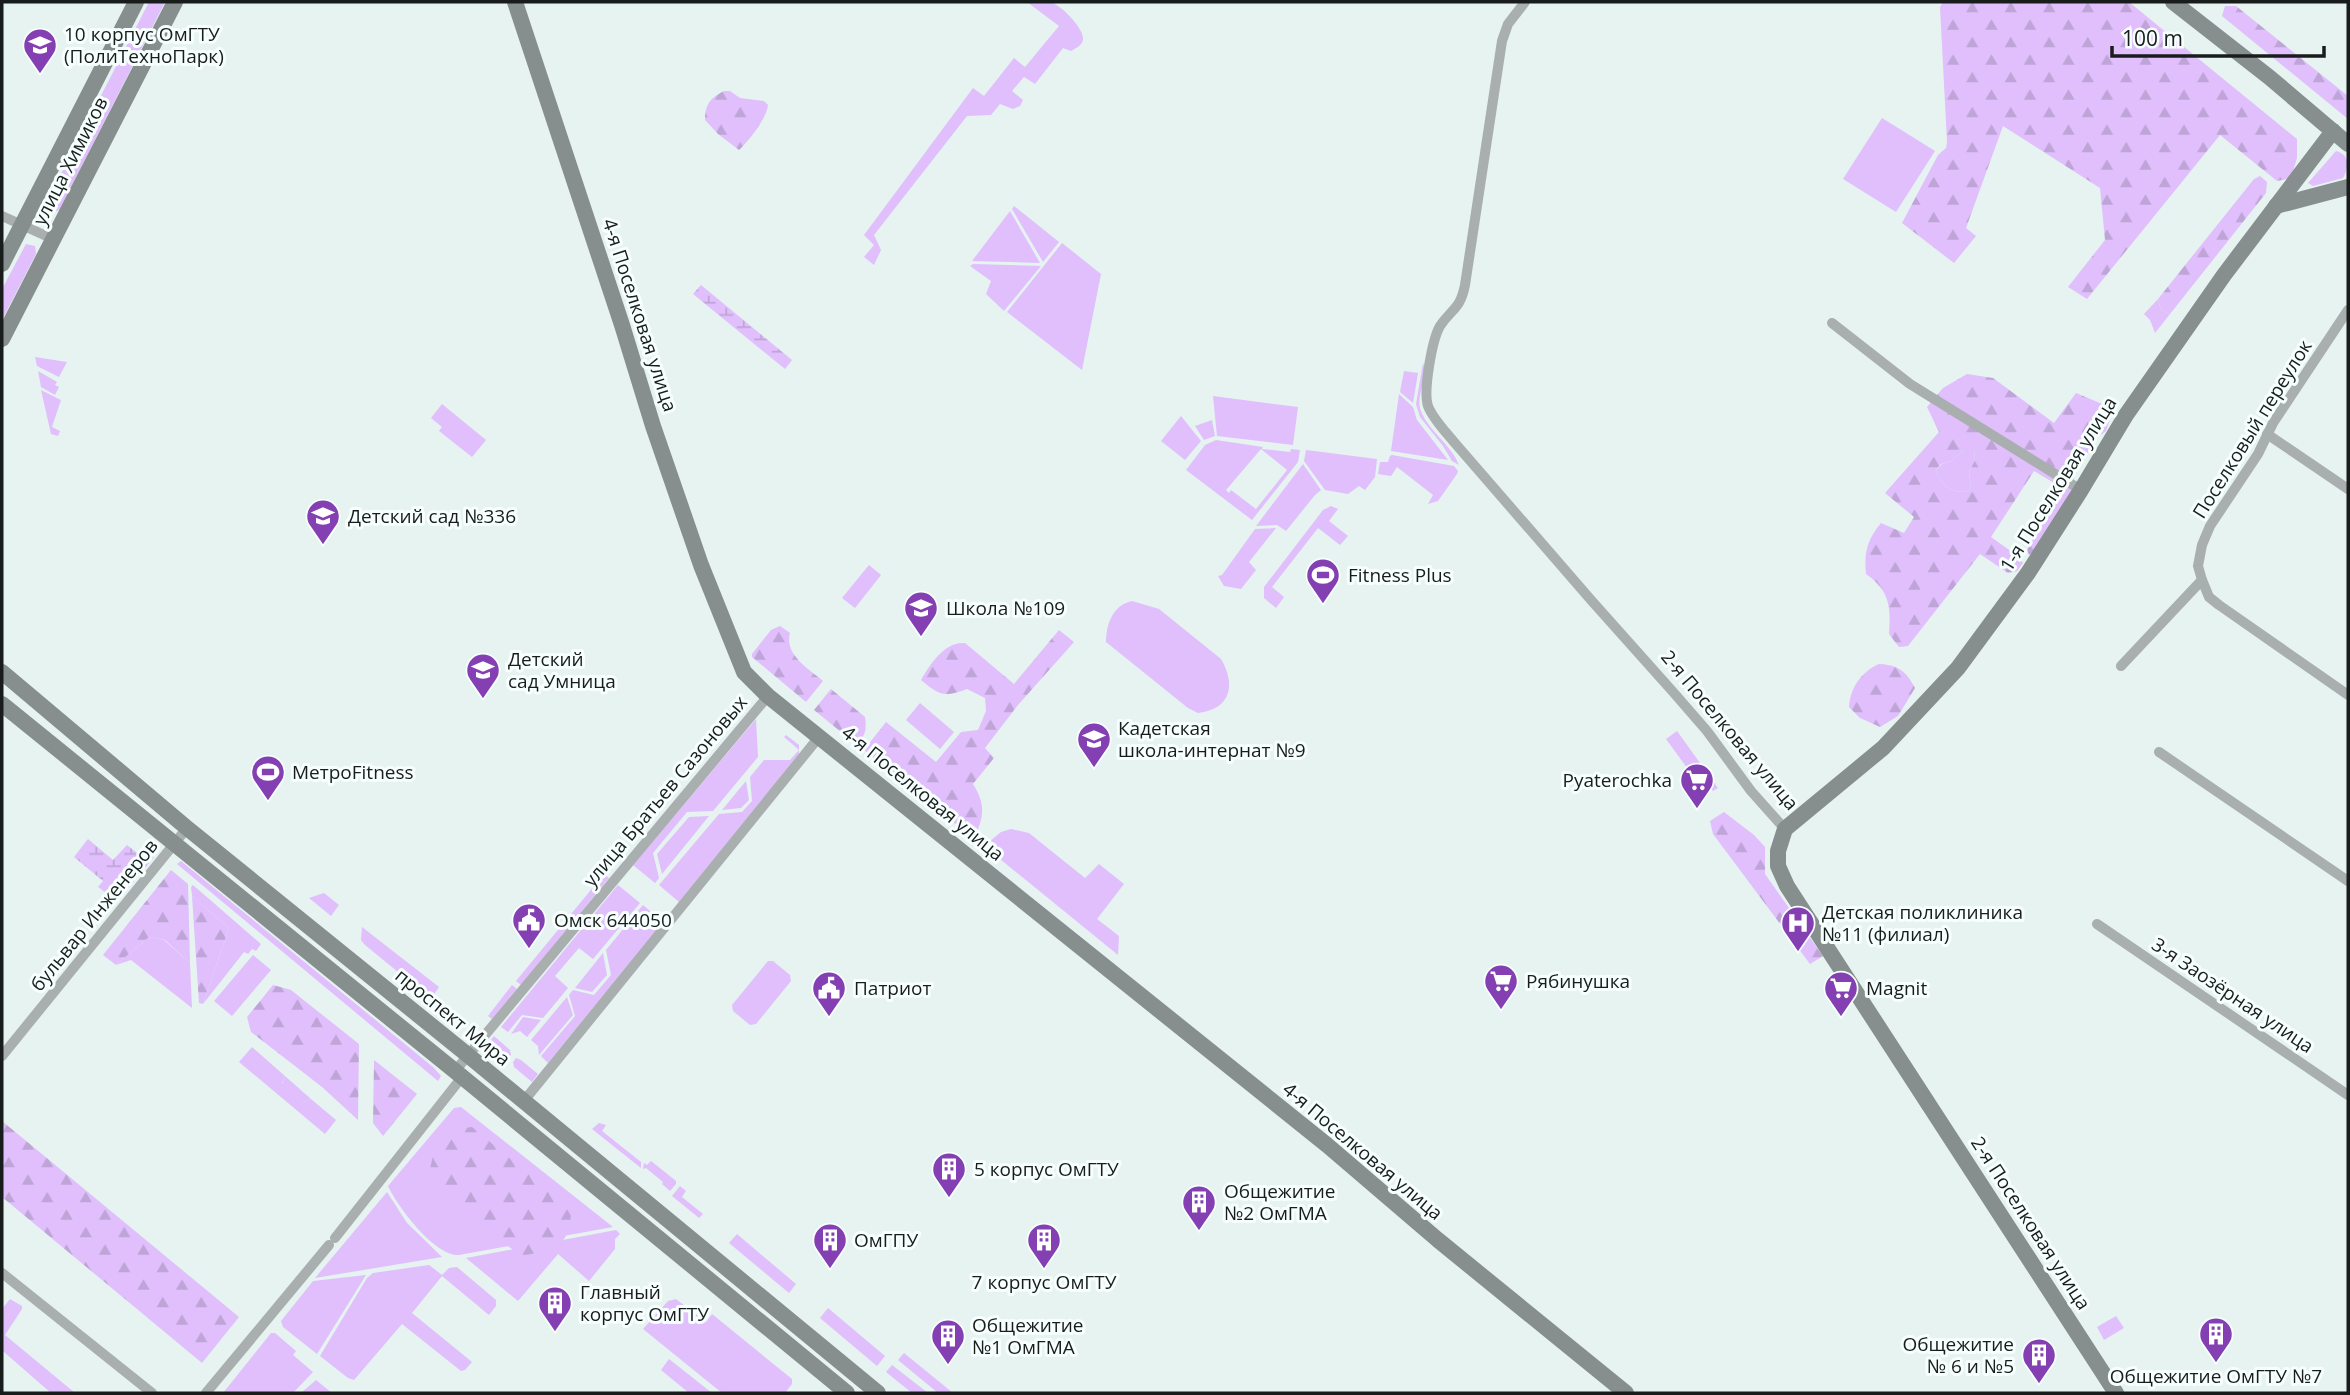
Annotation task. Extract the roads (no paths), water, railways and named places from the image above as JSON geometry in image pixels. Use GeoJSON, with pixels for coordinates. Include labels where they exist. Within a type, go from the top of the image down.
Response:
{"type":"FeatureCollection","features":[{"type":"Feature","properties":{"kind":"street","name":"улица Химиков"},"geometry":{"type":"LineString","coordinates":[[2,264],[136,2]]}},
{"type":"Feature","properties":{"kind":"street","name":"улица Химиков"},"geometry":{"type":"LineString","coordinates":[[2,339],[175,2]]}},
{"type":"Feature","properties":{"kind":"street","name":"4-я Поселковая улица"},"geometry":{"type":"LineString","coordinates":[[515,2],[653,426],[701,565],[744,672],[768,696],[1327,1145],[1438,1240],[1626,1393]]}},
{"type":"Feature","properties":{"kind":"street","name":"2-я Поселковая улица"},"geometry":{"type":"LineString","coordinates":[[1525,2],[1508,24],[1502,41],[1462,301],[1439,328],[1432,353],[1428,405],[1454,442],[1690,712],[1751,791],[1786,830],[1778,850],[1778,866],[1787,886],[2116,1393]]}},
{"type":"Feature","properties":{"kind":"street"},"geometry":{"type":"LineString","coordinates":[[2172,2],[2248,60],[2348,144]]}},
{"type":"Feature","properties":{"kind":"street","name":"1-я Поселковая улица"},"geometry":{"type":"LineString","coordinates":[[1786,830],[1883,748],[1958,668],[2028,573],[2126,415],[2224,275],[2333,131]]}},
{"type":"Feature","properties":{"kind":"street"},"geometry":{"type":"LineString","coordinates":[[2276,206],[2348,187]]}},
{"type":"Feature","properties":{"kind":"street"},"geometry":{"type":"LineString","coordinates":[[2,216],[53,239]]}},
{"type":"Feature","properties":{"kind":"street","name":"Поселковый переулок"},"geometry":{"type":"LineString","coordinates":[[2202,580],[2198,566],[2202,545],[2210,526],[2348,312]]}},
{"type":"Feature","properties":{"kind":"street"},"geometry":{"type":"LineString","coordinates":[[1832,323],[1910,384],[2081,490]]}},
{"type":"Feature","properties":{"kind":"street"},"geometry":{"type":"LineString","coordinates":[[2267,434],[2348,489]]}},
{"type":"Feature","properties":{"kind":"street"},"geometry":{"type":"LineString","coordinates":[[2121,666],[2202,580],[2209,597],[2219,605],[2348,695]]}},
{"type":"Feature","properties":{"kind":"street","name":"проспект Мира"},"geometry":{"type":"LineString","coordinates":[[2,672],[187,828],[878,1393]]}},
{"type":"Feature","properties":{"kind":"street","name":"улица Братьев Сазоновых"},"geometry":{"type":"LineString","coordinates":[[206,1393],[332,1241],[469,1056],[619,872],[768,696]]}},
{"type":"Feature","properties":{"kind":"street"},"geometry":{"type":"LineString","coordinates":[[2,704],[847,1393]]}},
{"type":"Feature","properties":{"kind":"street"},"geometry":{"type":"LineString","coordinates":[[523,1102],[819,737]]}},
{"type":"Feature","properties":{"kind":"street"},"geometry":{"type":"LineString","coordinates":[[2159,752],[2348,881]]}},
{"type":"Feature","properties":{"kind":"street","name":"бульвар Инженеров"},"geometry":{"type":"LineString","coordinates":[[2,1056],[187,828]]}},
{"type":"Feature","properties":{"kind":"street","name":"3-я Заозёрная улица"},"geometry":{"type":"LineString","coordinates":[[2097,924],[2348,1095]]}},
{"type":"Feature","properties":{"kind":"street"},"geometry":{"type":"LineString","coordinates":[[2,1273],[152,1393]]}},
{"type":"Feature","properties":{"kind":"place","name":"10 корпус ОмГТУ (ПолиТехноПарк)"},"geometry":{"type":"Point","coordinates":[40,75]}},
{"type":"Feature","properties":{"kind":"place","name":"Детский сад №336"},"geometry":{"type":"Point","coordinates":[323,546]}},
{"type":"Feature","properties":{"kind":"place","name":"Fitness Plus"},"geometry":{"type":"Point","coordinates":[1323,605]}},
{"type":"Feature","properties":{"kind":"place","name":"Школа №109"},"geometry":{"type":"Point","coordinates":[921,638]}},
{"type":"Feature","properties":{"kind":"place","name":"Детский сад Умница"},"geometry":{"type":"Point","coordinates":[483,700]}},
{"type":"Feature","properties":{"kind":"place","name":"Кадетская школа-интернат №9"},"geometry":{"type":"Point","coordinates":[1094,769]}},
{"type":"Feature","properties":{"kind":"place","name":"МетроFitness"},"geometry":{"type":"Point","coordinates":[268,802]}},
{"type":"Feature","properties":{"kind":"place","name":"Pyaterochka"},"geometry":{"type":"Point","coordinates":[1697,810]}},
{"type":"Feature","properties":{"kind":"place","name":"Омск 644050"},"geometry":{"type":"Point","coordinates":[529,950]}},
{"type":"Feature","properties":{"kind":"place","name":"Детская поликлиника №11 (филиал)"},"geometry":{"type":"Point","coordinates":[1798,953]}},
{"type":"Feature","properties":{"kind":"place","name":"Рябинушка"},"geometry":{"type":"Point","coordinates":[1501,1011]}},
{"type":"Feature","properties":{"kind":"place","name":"Патриот"},"geometry":{"type":"Point","coordinates":[829,1018]}},
{"type":"Feature","properties":{"kind":"place","name":"Magnit"},"geometry":{"type":"Point","coordinates":[1841,1018]}},
{"type":"Feature","properties":{"kind":"place","name":"5 корпус ОмГТУ"},"geometry":{"type":"Point","coordinates":[949,1199]}},
{"type":"Feature","properties":{"kind":"place","name":"Общежитие №2 ОмГМА"},"geometry":{"type":"Point","coordinates":[1199,1232]}},
{"type":"Feature","properties":{"kind":"place","name":"ОмГПУ"},"geometry":{"type":"Point","coordinates":[830,1270]}},
{"type":"Feature","properties":{"kind":"place","name":"7 корпус ОмГТУ"},"geometry":{"type":"Point","coordinates":[1044,1270]}},
{"type":"Feature","properties":{"kind":"place","name":"Главный корпус ОмГТУ"},"geometry":{"type":"Point","coordinates":[555,1333]}},
{"type":"Feature","properties":{"kind":"place","name":"Общежитие ОмГТУ №7"},"geometry":{"type":"Point","coordinates":[2216,1364]}},
{"type":"Feature","properties":{"kind":"place","name":"Общежитие №1 ОмГМА"},"geometry":{"type":"Point","coordinates":[948,1366]}},
{"type":"Feature","properties":{"kind":"place","name":"Общежитие № 6 и №5"},"geometry":{"type":"Point","coordinates":[2039,1385]}}]}
